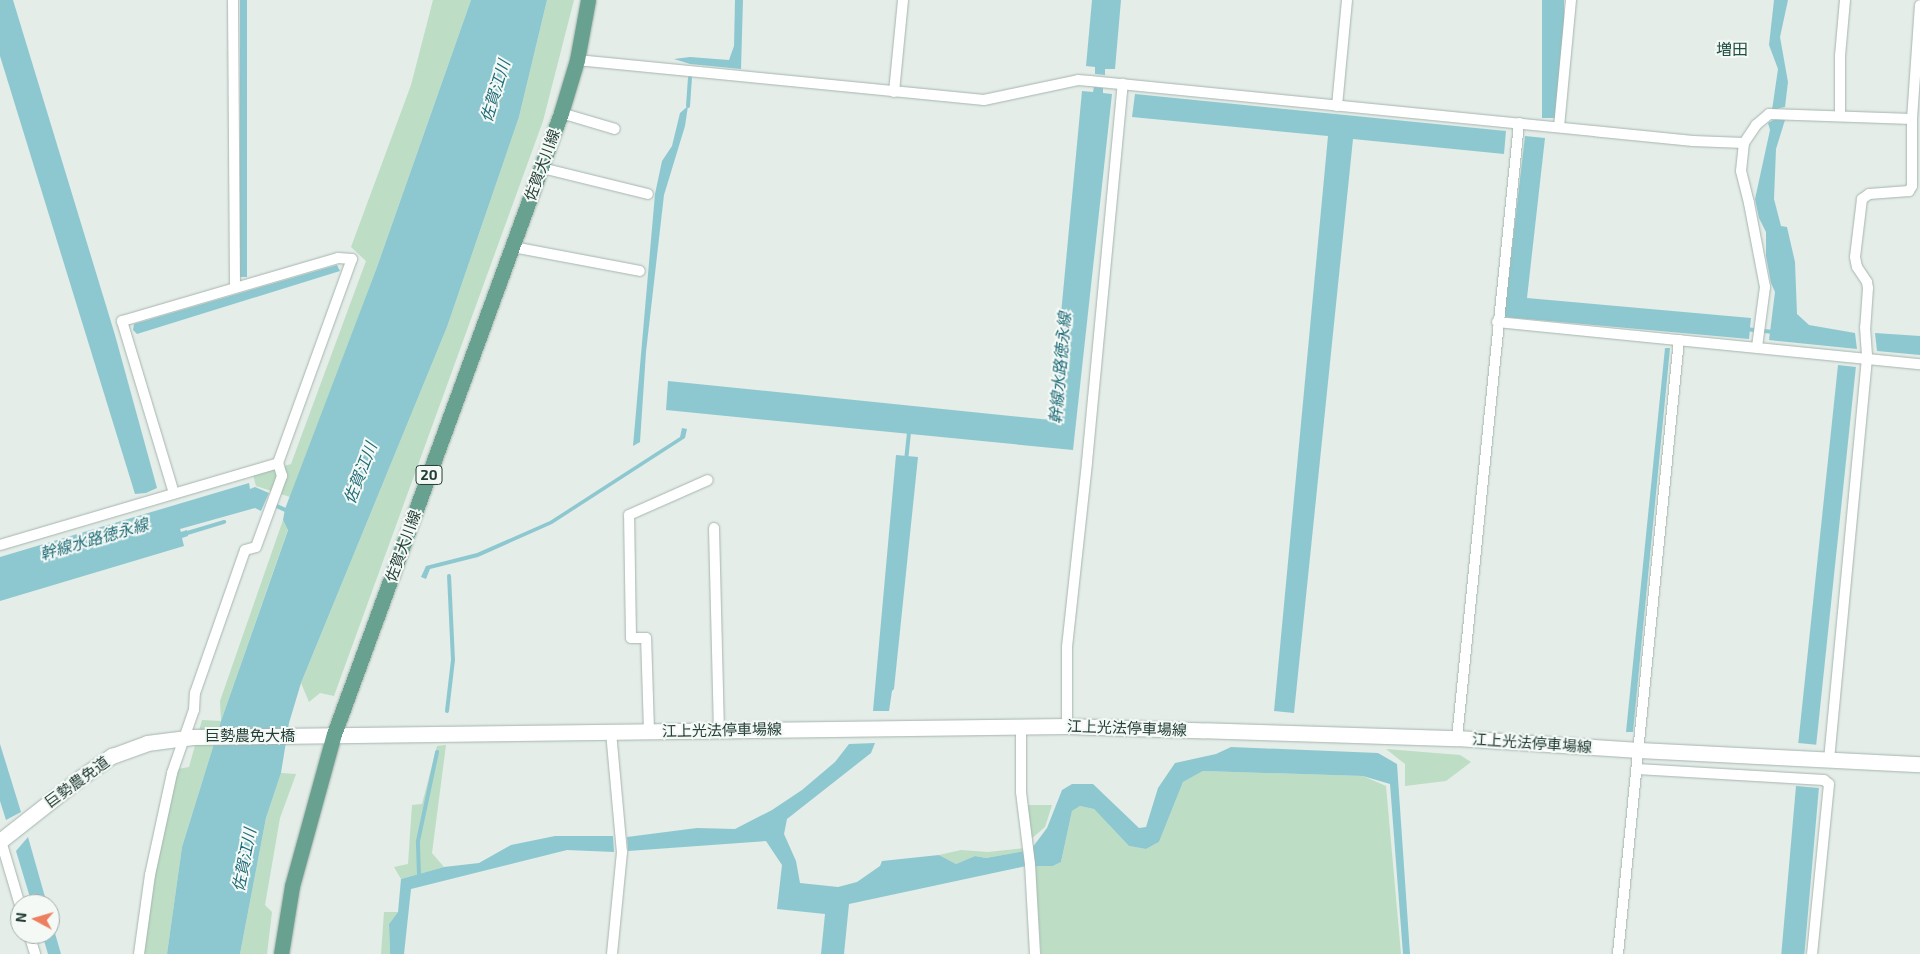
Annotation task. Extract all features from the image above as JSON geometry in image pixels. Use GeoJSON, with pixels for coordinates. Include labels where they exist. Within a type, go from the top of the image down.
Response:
{"type":"FeatureCollection","features":[{"type":"Feature","properties":{"kind":"main road","name":"佐賀大川線"},"geometry":{"type":"LineString","coordinates":[[282,954],[292,886],[334,734],[542,168],[577,60],[588,0]]}},
{"type":"Feature","properties":{"kind":"main road","name":"江上光法停車場線"},"geometry":{"type":"LineString","coordinates":[[334,734],[1068,726],[1457,738],[1639,750],[1920,764]]}},
{"type":"Feature","properties":{"kind":"main road","name":"巨勢農免大橋"},"geometry":{"type":"LineString","coordinates":[[189,738],[334,734]]}},
{"type":"Feature","properties":{"kind":"main road","name":"巨勢農免道"},"geometry":{"type":"LineString","coordinates":[[0,841],[80,778],[112,756],[147,743],[189,738]]}},
{"type":"Feature","properties":{"kind":"street"},"geometry":{"type":"LineString","coordinates":[[233,0],[235,287]]}},
{"type":"Feature","properties":{"kind":"street"},"geometry":{"type":"LineString","coordinates":[[894,92],[903,0]]}},
{"type":"Feature","properties":{"kind":"street"},"geometry":{"type":"LineString","coordinates":[[1337,106],[1347,0]]}},
{"type":"Feature","properties":{"kind":"street"},"geometry":{"type":"LineString","coordinates":[[1559,127],[1572,0]]}},
{"type":"Feature","properties":{"kind":"street"},"geometry":{"type":"LineString","coordinates":[[1840,115],[1840,56],[1845,0]]}},
{"type":"Feature","properties":{"kind":"street"},"geometry":{"type":"LineString","coordinates":[[1829,760],[1867,358],[1865,327],[1868,288],[1867,282],[1857,267],[1855,257],[1862,199],[1869,194],[1910,191],[1916,187],[1912,119],[1920,5]]}},
{"type":"Feature","properties":{"kind":"street"},"geometry":{"type":"LineString","coordinates":[[577,60],[984,100],[1078,80],[1107,82],[1693,141],[1744,143]]}},
{"type":"Feature","properties":{"kind":"street"},"geometry":{"type":"LineString","coordinates":[[1068,726],[1067,647],[1087,462],[1123,84]]}},
{"type":"Feature","properties":{"kind":"street"},"geometry":{"type":"LineString","coordinates":[[561,112],[615,130]]}},
{"type":"Feature","properties":{"kind":"street"},"geometry":{"type":"LineString","coordinates":[[1757,347],[1765,287],[1741,171],[1744,143],[1756,125],[1769,114],[1788,113],[1912,119]]}},
{"type":"Feature","properties":{"kind":"street"},"geometry":{"type":"LineString","coordinates":[[1457,738],[1519,123]]}},
{"type":"Feature","properties":{"kind":"street"},"geometry":{"type":"LineString","coordinates":[[542,168],[648,194]]}},
{"type":"Feature","properties":{"kind":"street"},"geometry":{"type":"LineString","coordinates":[[513,246],[640,271]]}},
{"type":"Feature","properties":{"kind":"street"},"geometry":{"type":"LineString","coordinates":[[138,954],[150,875],[172,773],[189,738],[195,693],[245,550],[256,546],[276,493],[282,476],[278,464],[352,259],[338,258],[122,321],[174,493]]}},
{"type":"Feature","properties":{"kind":"street"},"geometry":{"type":"LineString","coordinates":[[1498,322],[1920,364]]}},
{"type":"Feature","properties":{"kind":"street"},"geometry":{"type":"LineString","coordinates":[[1618,954],[1679,340]]}},
{"type":"Feature","properties":{"kind":"street"},"geometry":{"type":"LineString","coordinates":[[0,545],[278,464]]}},
{"type":"Feature","properties":{"kind":"street"},"geometry":{"type":"LineString","coordinates":[[650,732],[646,638],[631,638],[629,515],[708,480]]}},
{"type":"Feature","properties":{"kind":"street"},"geometry":{"type":"LineString","coordinates":[[714,528],[719,731]]}},
{"type":"Feature","properties":{"kind":"street"},"geometry":{"type":"LineString","coordinates":[[1022,726],[1021,792],[1030,864],[1035,954]]}},
{"type":"Feature","properties":{"kind":"street"},"geometry":{"type":"LineString","coordinates":[[612,732],[622,852],[612,954]]}},
{"type":"Feature","properties":{"kind":"street"},"geometry":{"type":"LineString","coordinates":[[1637,769],[1824,780],[1829,784],[1812,954]]}},
{"type":"Feature","properties":{"kind":"street"},"geometry":{"type":"LineString","coordinates":[[0,841],[17,894]]}},
{"type":"Feature","properties":{"kind":"green space"},"geometry":{"type":"Polygon","coordinates":[[[433,0],[471,0],[377,267],[290,497],[256,486],[253,475],[291,464],[366,261],[351,247],[411,85],[433,0]]]}},
{"type":"Feature","properties":{"kind":"green space"},"geometry":{"type":"Polygon","coordinates":[[[547,0],[574,0],[543,121],[334,696],[320,693],[309,702],[301,683],[447,327],[519,117],[547,0]]]}},
{"type":"Feature","properties":{"kind":"green space"},"geometry":{"type":"Polygon","coordinates":[[[283,520],[288,529],[221,721],[220,701],[283,520]]]}},
{"type":"Feature","properties":{"kind":"green space"},"geometry":{"type":"Polygon","coordinates":[[[202,720],[221,721],[182,847],[167,954],[143,954],[152,878],[178,769],[189,767],[202,720]]]}},
{"type":"Feature","properties":{"kind":"green space"},"geometry":{"type":"Polygon","coordinates":[[[446,745],[432,853],[444,867],[401,879],[394,867],[408,864],[412,805],[422,804],[437,746],[446,745]]]}},
{"type":"Feature","properties":{"kind":"green space"},"geometry":{"type":"Polygon","coordinates":[[[1386,749],[1460,755],[1471,762],[1446,781],[1405,786],[1405,764],[1386,749]]]}},
{"type":"Feature","properties":{"kind":"green space"},"geometry":{"type":"Polygon","coordinates":[[[1203,771],[1363,776],[1386,786],[1401,954],[1041,954],[1035,866],[1053,866],[1061,862],[1072,811],[1080,806],[1094,809],[1129,846],[1146,849],[1159,842],[1183,782],[1203,771]]]}},
{"type":"Feature","properties":{"kind":"green space"},"geometry":{"type":"Polygon","coordinates":[[[281,773],[296,774],[280,818],[265,905],[272,912],[267,954],[240,954],[266,818],[281,773]]]}},
{"type":"Feature","properties":{"kind":"green space"},"geometry":{"type":"Polygon","coordinates":[[[1027,805],[1052,805],[1045,827],[1030,840],[1027,805]]]}},
{"type":"Feature","properties":{"kind":"green space"},"geometry":{"type":"Polygon","coordinates":[[[1024,848],[1025,851],[986,858],[975,856],[956,864],[939,855],[961,850],[988,852],[1024,848]]]}},
{"type":"Feature","properties":{"kind":"green space"},"geometry":{"type":"Polygon","coordinates":[[[384,912],[398,912],[389,924],[390,954],[381,954],[384,912]]]}},
{"type":"Feature","properties":{"kind":"water"},"geometry":{"type":"Polygon","coordinates":[[[0,0],[13,0],[115,335],[157,488],[146,493],[135,494],[0,56],[0,0]]]}},
{"type":"Feature","properties":{"kind":"water"},"geometry":{"type":"Polygon","coordinates":[[[240,0],[247,0],[247,277],[240,277],[240,0]]]}},
{"type":"Feature","properties":{"kind":"water","name":"佐賀江川"},"geometry":{"type":"Polygon","coordinates":[[[471,0],[547,0],[519,117],[447,327],[301,683],[289,723],[281,773],[266,818],[240,954],[167,954],[182,847],[221,721],[288,530],[283,520],[285,509],[377,267],[471,0]]]}},
{"type":"Feature","properties":{"kind":"water"},"geometry":{"type":"Polygon","coordinates":[[[735,0],[743,0],[741,69],[690,64],[674,59],[690,57],[729,60],[734,46],[735,0]]]}},
{"type":"Feature","properties":{"kind":"water"},"geometry":{"type":"Polygon","coordinates":[[[1092,0],[1121,0],[1115,69],[1105,69],[1105,75],[1095,74],[1095,67],[1086,66],[1092,0]]]}},
{"type":"Feature","properties":{"kind":"water"},"geometry":{"type":"Polygon","coordinates":[[[1542,0],[1564,0],[1564,118],[1542,118],[1542,0]]]}},
{"type":"Feature","properties":{"kind":"water"},"geometry":{"type":"Polygon","coordinates":[[[1774,0],[1788,0],[1780,37],[1788,82],[1785,107],[1772,110],[1778,69],[1769,45],[1774,0]]]}},
{"type":"Feature","properties":{"kind":"water"},"geometry":{"type":"Polygon","coordinates":[[[1094,87],[1103,88],[1103,93],[1112,94],[1073,450],[666,410],[668,381],[1051,420],[1082,91],[1093,92],[1094,87]]]}},
{"type":"Feature","properties":{"kind":"water"},"geometry":{"type":"Polygon","coordinates":[[[1135,94],[1506,131],[1504,154],[1353,139],[1294,713],[1274,711],[1328,136],[1132,117],[1135,94]]]}},
{"type":"Feature","properties":{"kind":"water"},"geometry":{"type":"Polygon","coordinates":[[[688,106],[685,126],[664,195],[646,352],[640,442],[633,446],[655,194],[662,161],[672,146],[680,113],[688,106]]]}},
{"type":"Feature","properties":{"kind":"water"},"geometry":{"type":"Polygon","coordinates":[[[1777,118],[1785,120],[1776,149],[1774,199],[1781,226],[1787,227],[1795,262],[1797,314],[1809,325],[1855,333],[1857,349],[1769,340],[1775,292],[1771,283],[1766,256],[1766,232],[1759,218],[1755,199],[1770,130],[1768,123],[1777,118]]]}},
{"type":"Feature","properties":{"kind":"water"},"geometry":{"type":"Polygon","coordinates":[[[1525,136],[1545,138],[1527,298],[1751,318],[1749,339],[1504,317],[1525,136]]]}},
{"type":"Feature","properties":{"kind":"water"},"geometry":{"type":"Polygon","coordinates":[[[337,265],[340,271],[137,334],[133,330],[134,324],[337,265]]]}},
{"type":"Feature","properties":{"kind":"water"},"geometry":{"type":"Polygon","coordinates":[[[1875,333],[1920,336],[1920,355],[1877,351],[1875,333]]]}},
{"type":"Feature","properties":{"kind":"water"},"geometry":{"type":"Polygon","coordinates":[[[1665,348],[1670,348],[1633,732],[1626,732],[1665,348]]]}},
{"type":"Feature","properties":{"kind":"water"},"geometry":{"type":"Polygon","coordinates":[[[1838,365],[1856,367],[1816,745],[1798,743],[1838,365]]]}},
{"type":"Feature","properties":{"kind":"water"},"geometry":{"type":"Polygon","coordinates":[[[682,428],[687,429],[685,438],[552,524],[478,557],[430,569],[426,579],[421,577],[426,566],[477,553],[550,521],[680,437],[682,428]]]}},
{"type":"Feature","properties":{"kind":"water"},"geometry":{"type":"Polygon","coordinates":[[[896,455],[918,457],[894,689],[892,691],[889,711],[873,711],[896,455]]]}},
{"type":"Feature","properties":{"kind":"water"},"geometry":{"type":"Polygon","coordinates":[[[249,483],[250,489],[255,487],[269,493],[261,511],[255,508],[180,529],[181,532],[187,530],[188,536],[182,538],[184,546],[0,601],[0,557],[249,483]]]}},
{"type":"Feature","properties":{"kind":"water"},"geometry":{"type":"Polygon","coordinates":[[[875,743],[871,753],[787,819],[784,834],[796,861],[800,883],[838,887],[857,882],[880,866],[882,861],[939,855],[956,864],[975,856],[986,858],[1025,851],[1032,848],[1047,828],[1062,790],[1072,784],[1093,784],[1139,828],[1146,827],[1158,788],[1175,763],[1216,754],[1231,747],[1378,753],[1397,764],[1410,954],[1403,954],[1390,784],[1363,776],[1203,771],[1183,782],[1159,842],[1146,849],[1129,846],[1094,809],[1080,806],[1072,811],[1061,862],[1053,866],[1035,866],[1033,861],[1026,866],[849,904],[844,954],[821,954],[825,914],[777,909],[782,865],[766,841],[628,851],[627,837],[697,828],[735,829],[772,810],[802,790],[835,762],[849,744],[875,743]]]}},
{"type":"Feature","properties":{"kind":"water"},"geometry":{"type":"Polygon","coordinates":[[[0,744],[21,812],[6,820],[0,801],[0,744]]]}},
{"type":"Feature","properties":{"kind":"water"},"geometry":{"type":"Polygon","coordinates":[[[1796,786],[1819,788],[1804,954],[1781,954],[1796,786]]]}},
{"type":"Feature","properties":{"kind":"water"},"geometry":{"type":"Polygon","coordinates":[[[555,836],[613,836],[614,852],[567,850],[411,889],[404,954],[390,954],[389,924],[398,912],[401,879],[444,867],[479,863],[511,845],[555,836]]]}},
{"type":"Feature","properties":{"kind":"water"},"geometry":{"type":"Polygon","coordinates":[[[28,837],[44,894],[29,894],[16,851],[28,837]]]}},
{"type":"Feature","properties":{"kind":"water"},"geometry":{"type":"Polygon","coordinates":[[[45,944],[58,944],[61,954],[48,954],[45,944]]]}},
{"type":"Feature","properties":{"kind":"waterway"},"geometry":{"type":"LineString","coordinates":[[688,106],[690,78]]}},
{"type":"Feature","properties":{"kind":"waterway"},"geometry":{"type":"LineString","coordinates":[[1745,329],[1776,332]]}},
{"type":"Feature","properties":{"kind":"waterway"},"geometry":{"type":"LineString","coordinates":[[906,461],[909,430]]}},
{"type":"Feature","properties":{"kind":"waterway"},"geometry":{"type":"LineString","coordinates":[[272,504],[288,511]]}},
{"type":"Feature","properties":{"kind":"waterway","name":"幹線水路徳永線"},"geometry":{"type":"LineString","coordinates":[[184,534],[224,522]]}},
{"type":"Feature","properties":{"kind":"waterway"},"geometry":{"type":"LineString","coordinates":[[447,711],[453,660],[449,576]]}},
{"type":"Feature","properties":{"kind":"waterway"},"geometry":{"type":"LineString","coordinates":[[419,874],[418,841],[437,752]]}},
{"type":"Feature","properties":{"kind":"district","name":"増田"},"geometry":{"type":"Point","coordinates":[1732,49]}}]}
